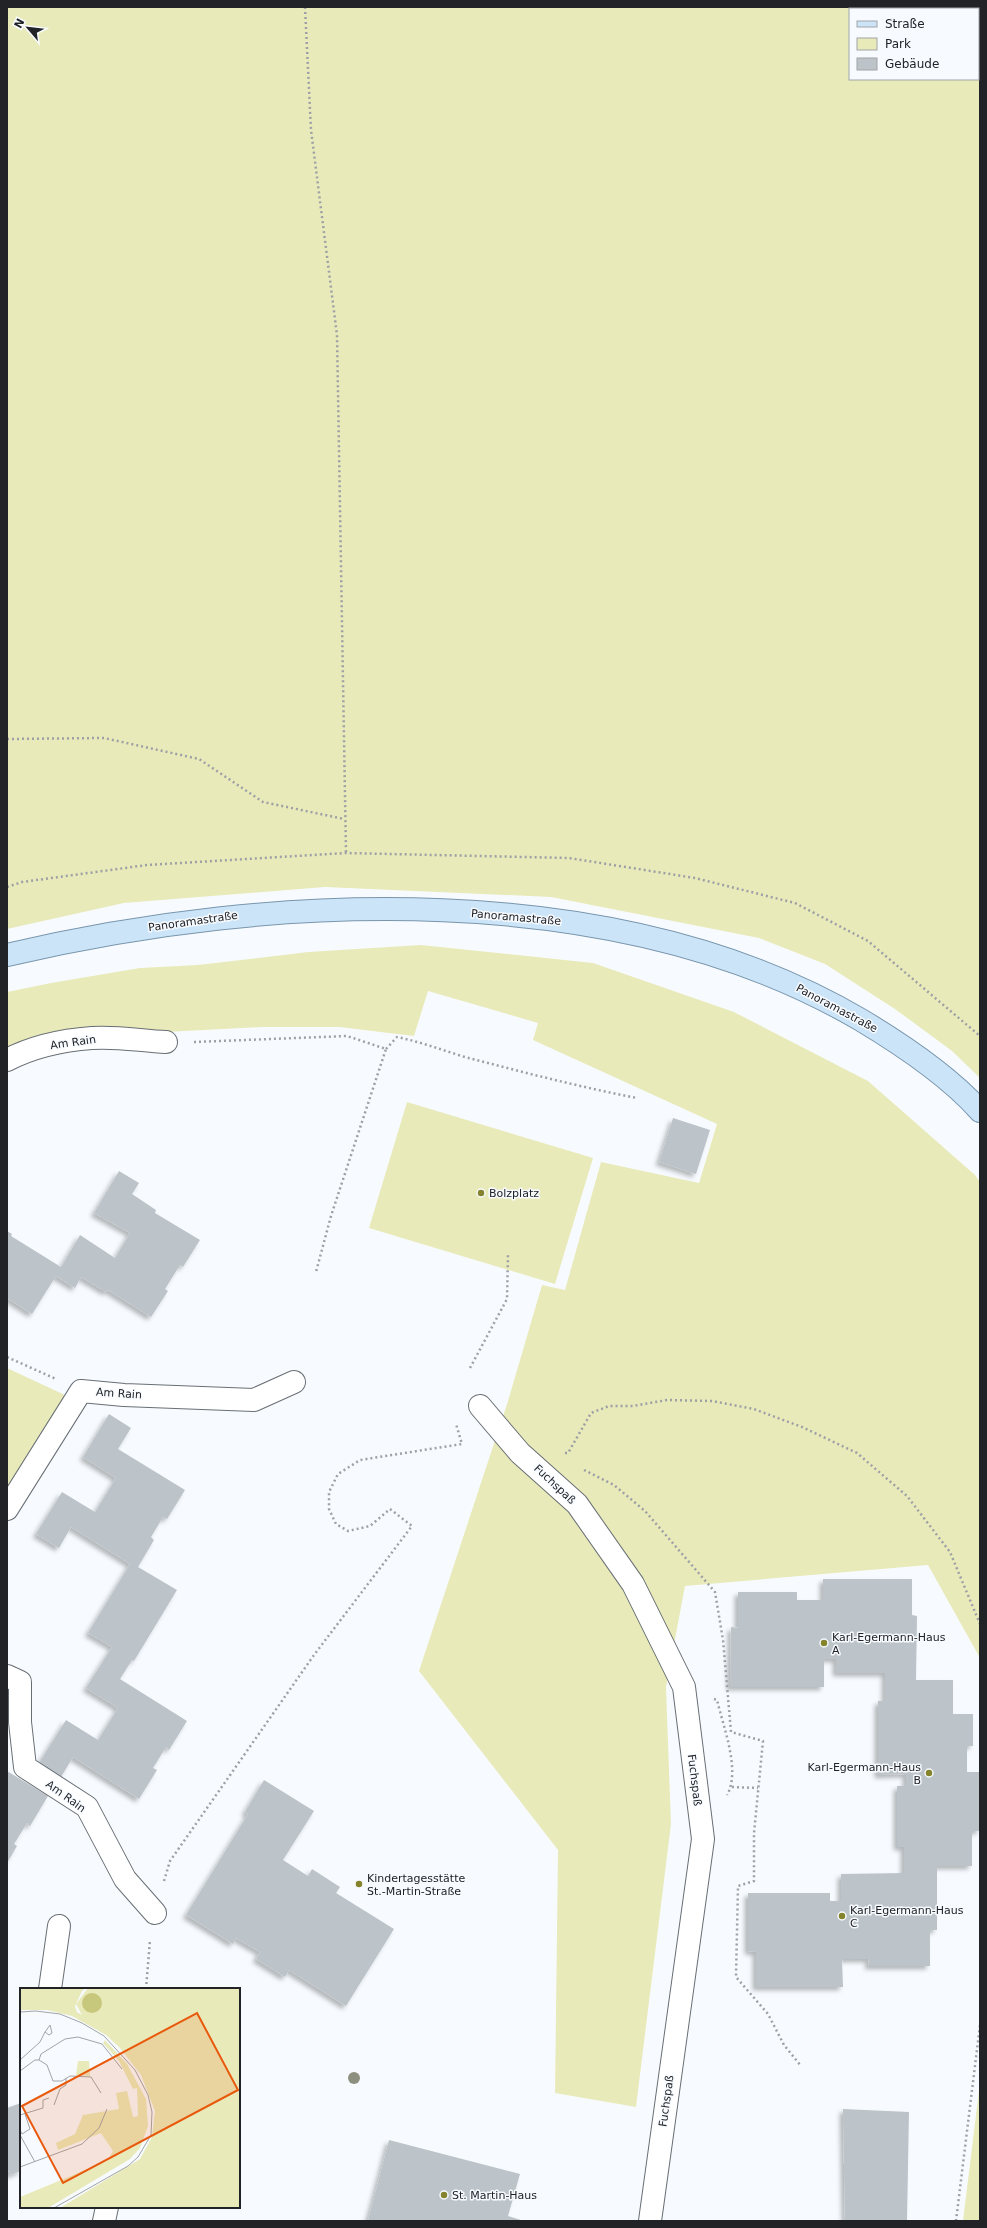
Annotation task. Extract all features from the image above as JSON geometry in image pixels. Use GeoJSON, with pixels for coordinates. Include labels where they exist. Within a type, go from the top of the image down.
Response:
{"type":"FeatureCollection","features":[{"type":"Feature","properties":{"kind":"main road","name":"Panoramastraße"},"geometry":{"type":"LineString","coordinates":[[7,955],[137,929],[239,915],[325,910],[449,912],[548,920],[599,927],[662,940],[745,966],[836,1005],[893,1039],[929,1066],[980,1111]]}},
{"type":"Feature","properties":{"kind":"street","name":"Am Rain"},"geometry":{"type":"LineString","coordinates":[[7,1060],[23,1052],[93,1038],[166,1042]]}},
{"type":"Feature","properties":{"kind":"street","name":"Am Rain"},"geometry":{"type":"LineString","coordinates":[[7,1509],[81,1391],[124,1395],[254,1400],[294,1382]]}},
{"type":"Feature","properties":{"kind":"street","name":"Fuchspaß"},"geometry":{"type":"LineString","coordinates":[[480,1406],[520,1453],[576,1504],[633,1584],[684,1687],[703,1839],[650,2221]]}},
{"type":"Feature","properties":{"kind":"street","name":"Am Rain"},"geometry":{"type":"LineString","coordinates":[[7,1676],[20,1682],[20,1722],[26,1767],[87,1807],[125,1879],[155,1913]]}},
{"type":"Feature","properties":{"kind":"street"},"geometry":{"type":"LineString","coordinates":[[50,1988],[59,1926]]}},
{"type":"Feature","properties":{"kind":"street"},"geometry":{"type":"LineString","coordinates":[[104,2221],[107,2208]]}},
{"type":"Feature","properties":{"kind":"path"},"geometry":{"type":"LineString","coordinates":[[305,7],[311,130],[337,335],[344,818],[346,853]]}},
{"type":"Feature","properties":{"kind":"path"},"geometry":{"type":"LineString","coordinates":[[7,739],[104,738],[199,759],[263,802],[344,818]]}},
{"type":"Feature","properties":{"kind":"path"},"geometry":{"type":"LineString","coordinates":[[166,1042],[217,1042],[347,1036],[386,1049]]}},
{"type":"Feature","properties":{"kind":"path"},"geometry":{"type":"LineString","coordinates":[[316,1272],[331,1216],[386,1049],[397,1037],[423,1042],[463,1056],[600,1091],[638,1098]]}},
{"type":"Feature","properties":{"kind":"path"},"geometry":{"type":"LineString","coordinates":[[470,1368],[507,1299],[508,1254]]}},
{"type":"Feature","properties":{"kind":"path"},"geometry":{"type":"LineString","coordinates":[[7,1357],[81,1391]]}},
{"type":"Feature","properties":{"kind":"path"},"geometry":{"type":"LineString","coordinates":[[520,1453],[568,1453],[591,1413],[609,1406],[633,1406],[675,1401],[712,1402],[754,1409],[802,1427],[857,1453],[907,1496],[950,1552],[980,1624]]}},
{"type":"Feature","properties":{"kind":"path"},"geometry":{"type":"LineString","coordinates":[[146,1988],[148,1953],[155,1913],[170,1861],[305,1667],[412,1526],[390,1508],[370,1526],[348,1531],[336,1524],[329,1509],[329,1492],[338,1474],[360,1460],[462,1444],[455,1421]]}},
{"type":"Feature","properties":{"kind":"path"},"geometry":{"type":"LineString","coordinates":[[578,1466],[614,1485],[645,1511],[715,1592],[723,1640],[731,1732],[762,1740],[754,1833],[754,1881],[738,1886],[736,1977],[768,2014],[784,2045],[802,2066]]}},
{"type":"Feature","properties":{"kind":"path"},"geometry":{"type":"LineString","coordinates":[[727,1794],[732,1787],[732,1760]]}},
{"type":"Feature","properties":{"kind":"path"},"geometry":{"type":"LineString","coordinates":[[732,1787],[758,1788]]}},
{"type":"Feature","properties":{"kind":"path"},"geometry":{"type":"LineString","coordinates":[[956,2221],[980,2025]]}},
{"type":"Feature","properties":{"kind":"green space"},"geometry":{"type":"Polygon","coordinates":[[[7,7],[980,7],[980,1078],[952,1051],[895,1009],[825,964],[759,938],[551,897],[325,887],[124,903],[7,929],[7,7]]]}},
{"type":"Feature","properties":{"kind":"green space"},"geometry":{"type":"Polygon","coordinates":[[[421,945],[593,963],[734,1012],[868,1081],[975,1175],[980,1182],[980,1658],[928,1565],[685,1586],[666,1687],[671,1824],[636,2107],[555,2093],[558,1850],[419,1671],[508,1401],[542,1285],[565,1290],[601,1162],[699,1183],[717,1124],[533,1040],[538,1023],[428,991],[414,1036],[339,1027],[263,1027],[128,1034],[7,1048],[7,992],[140,968],[198,965],[308,952],[421,945]]]}},
{"type":"Feature","properties":{"kind":"green space","name":"Bolzplatz"},"geometry":{"type":"Polygon","coordinates":[[[407,1102],[593,1158],[555,1284],[369,1228],[407,1102]]]}},
{"type":"Feature","properties":{"kind":"green space"},"geometry":{"type":"Polygon","coordinates":[[[7,1368],[67,1396],[7,1491],[7,1368]]]}},
{"type":"Feature","properties":{"kind":"green space"},"geometry":{"type":"Polygon","coordinates":[[[980,2082],[980,2221],[963,2221],[980,2082]]]}},
{"type":"Feature","properties":{"kind":"building"},"geometry":{"type":"Polygon","coordinates":[[[673,1118],[710,1130],[696,1174],[659,1162],[673,1118]]]}},
{"type":"Feature","properties":{"kind":"building"},"geometry":{"type":"Polygon","coordinates":[[[119,1171],[139,1183],[132,1194],[156,1210],[155,1213],[200,1240],[183,1267],[180,1265],[165,1289],[168,1291],[151,1317],[108,1290],[106,1292],[81,1277],[75,1288],[56,1276],[32,1314],[7,1298],[7,1231],[12,1234],[11,1236],[61,1267],[80,1235],[115,1258],[130,1233],[94,1213],[119,1171]]]}},
{"type":"Feature","properties":{"kind":"building"},"geometry":{"type":"Polygon","coordinates":[[[109,1414],[131,1428],[118,1449],[185,1490],[167,1519],[163,1517],[151,1537],[154,1540],[138,1567],[177,1590],[134,1661],[132,1660],[120,1679],[187,1721],[169,1750],[166,1747],[153,1768],[157,1770],[139,1799],[73,1757],[61,1777],[39,1763],[66,1720],[98,1740],[118,1708],[86,1688],[112,1647],[88,1633],[130,1564],[71,1527],[59,1548],[36,1534],[62,1492],[95,1512],[116,1478],[83,1457],[109,1414]]]}},
{"type":"Feature","properties":{"kind":"building"},"geometry":{"type":"Polygon","coordinates":[[[823,1579],[912,1579],[912,1615],[917,1616],[916,1680],[953,1680],[953,1714],[973,1714],[973,1746],[967,1746],[967,1772],[980,1772],[980,1831],[972,1831],[972,1866],[937,1866],[937,1930],[930,1930],[930,1966],[868,1966],[869,1959],[842,1959],[843,1987],[756,1987],[756,1952],[748,1951],[748,1893],[830,1893],[830,1901],[841,1901],[841,1874],[904,1873],[904,1847],[897,1847],[897,1786],[906,1786],[906,1774],[878,1775],[878,1701],[885,1701],[885,1673],[836,1673],[836,1659],[824,1659],[824,1687],[730,1687],[731,1627],[738,1628],[738,1592],[797,1592],[797,1600],[823,1600],[823,1579]]]}},
{"type":"Feature","properties":{"kind":"building"},"geometry":{"type":"Polygon","coordinates":[[[7,1771],[48,1796],[30,1826],[27,1823],[14,1844],[17,1846],[7,1863],[7,1771]]]}},
{"type":"Feature","properties":{"kind":"building"},"geometry":{"type":"Polygon","coordinates":[[[264,1780],[314,1811],[283,1860],[308,1876],[312,1869],[340,1887],[336,1893],[394,1929],[346,2006],[289,1970],[285,1977],[256,1959],[260,1952],[236,1938],[233,1944],[186,1915],[248,1814],[245,1812],[264,1780]]]}},
{"type":"Feature","properties":{"kind":"building"},"geometry":{"type":"Polygon","coordinates":[[[20,2103],[20,2171],[10,2175],[7,2167],[7,2108],[20,2103]]]}},
{"type":"Feature","properties":{"kind":"building"},"geometry":{"type":"Polygon","coordinates":[[[843,2109],[909,2112],[907,2221],[845,2221],[843,2109]]]}},
{"type":"Feature","properties":{"kind":"building","name":"St. Martin-Haus"},"geometry":{"type":"Polygon","coordinates":[[[389,2140],[520,2174],[508,2216],[524,2221],[368,2221],[389,2140]]]}},
{"type":"Feature","properties":{"kind":"place","name":"Bolzplatz"},"geometry":{"type":"Point","coordinates":[481,1193]}},
{"type":"Feature","properties":{"kind":"place","name":"Karl-Egermann-Haus A"},"geometry":{"type":"Point","coordinates":[824,1643]}},
{"type":"Feature","properties":{"kind":"place","name":"Karl-Egermann-Haus B"},"geometry":{"type":"Point","coordinates":[929,1773]}},
{"type":"Feature","properties":{"kind":"place","name":"Kindertagesstätte St.-Martin-Straße"},"geometry":{"type":"Point","coordinates":[359,1884]}},
{"type":"Feature","properties":{"kind":"place","name":"Karl-Egermann-Haus C"},"geometry":{"type":"Point","coordinates":[842,1916]}},
{"type":"Feature","properties":{"kind":"place","name":"St. Martin-Haus"},"geometry":{"type":"Point","coordinates":[444,2195]}}]}
